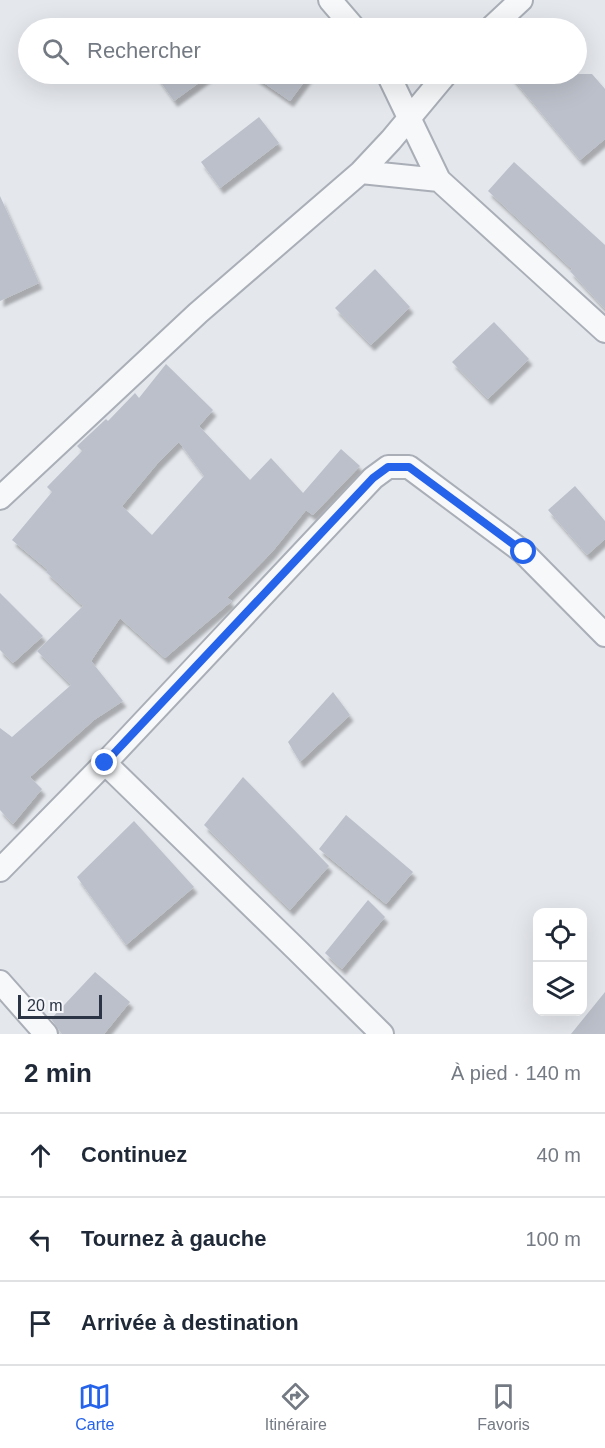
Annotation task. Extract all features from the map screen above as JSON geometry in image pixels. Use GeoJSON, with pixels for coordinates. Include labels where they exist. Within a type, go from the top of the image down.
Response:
{"type":"FeatureCollection","features":[{"type":"Feature","properties":{"kind":"street"},"geometry":{"type":"LineString","coordinates":[[330,0],[345,18]]}},
{"type":"Feature","properties":{"kind":"street"},"geometry":{"type":"LineString","coordinates":[[502,18],[521,0]]}},
{"type":"Feature","properties":{"kind":"street"},"geometry":{"type":"LineString","coordinates":[[393,84],[439,180],[605,330]]}},
{"type":"Feature","properties":{"kind":"street"},"geometry":{"type":"LineString","coordinates":[[0,498],[198,313],[361,172],[438,84]]}},
{"type":"Feature","properties":{"kind":"street"},"geometry":{"type":"LineString","coordinates":[[361,172],[439,180]]}},
{"type":"Feature","properties":{"kind":"street"},"geometry":{"type":"LineString","coordinates":[[0,870],[105,763],[373,478],[388,467],[409,467],[524,552],[605,635]]}},
{"type":"Feature","properties":{"kind":"street"},"geometry":{"type":"LineString","coordinates":[[105,763],[382,1034]]}},
{"type":"Feature","properties":{"kind":"street"},"geometry":{"type":"LineString","coordinates":[[0,982],[46,1034]]}},
{"type":"Feature","properties":{"kind":"building"},"geometry":{"type":"Polygon","coordinates":[[[587,74],[592,74],[605,89],[605,139],[580,160],[517,84],[587,84],[587,74]]]}},
{"type":"Feature","properties":{"kind":"building"},"geometry":{"type":"Polygon","coordinates":[[[162,84],[197,84],[174,101],[162,84]]]}},
{"type":"Feature","properties":{"kind":"building"},"geometry":{"type":"Polygon","coordinates":[[[265,84],[303,84],[290,101],[265,84]]]}},
{"type":"Feature","properties":{"kind":"building"},"geometry":{"type":"Polygon","coordinates":[[[259,117],[279,143],[220,188],[201,162],[259,117]]]}},
{"type":"Feature","properties":{"kind":"building"},"geometry":{"type":"Polygon","coordinates":[[[514,162],[605,245],[605,309],[570,271],[572,269],[488,191],[514,162]]]}},
{"type":"Feature","properties":{"kind":"building"},"geometry":{"type":"Polygon","coordinates":[[[0,196],[39,283],[0,301],[0,196]]]}},
{"type":"Feature","properties":{"kind":"building"},"geometry":{"type":"Polygon","coordinates":[[[375,269],[410,307],[371,345],[335,308],[375,269]]]}},
{"type":"Feature","properties":{"kind":"building"},"geometry":{"type":"Polygon","coordinates":[[[494,322],[529,359],[488,399],[452,362],[494,322]]]}},
{"type":"Feature","properties":{"kind":"building"},"geometry":{"type":"Polygon","coordinates":[[[166,364],[213,410],[199,426],[250,480],[271,458],[303,493],[341,449],[360,466],[313,515],[306,510],[272,552],[227,598],[232,601],[165,658],[120,618],[91,661],[123,701],[94,720],[30,777],[42,789],[13,824],[0,810],[0,728],[12,737],[71,685],[37,651],[83,606],[46,572],[48,570],[12,540],[52,492],[47,487],[82,451],[77,446],[106,419],[108,421],[135,393],[139,398],[166,364]],[[179,442],[122,506],[152,535],[204,476],[179,442]]]}},
{"type":"Feature","properties":{"kind":"building"},"geometry":{"type":"Polygon","coordinates":[[[575,486],[605,521],[605,539],[587,555],[548,510],[575,486]]]}},
{"type":"Feature","properties":{"kind":"building"},"geometry":{"type":"Polygon","coordinates":[[[0,593],[43,636],[13,663],[0,650],[0,593]]]}},
{"type":"Feature","properties":{"kind":"building"},"geometry":{"type":"Polygon","coordinates":[[[333,692],[350,715],[300,762],[288,742],[333,692]]]}},
{"type":"Feature","properties":{"kind":"building"},"geometry":{"type":"Polygon","coordinates":[[[243,777],[329,866],[290,910],[204,825],[243,777]]]}},
{"type":"Feature","properties":{"kind":"building"},"geometry":{"type":"Polygon","coordinates":[[[346,815],[413,872],[386,904],[319,849],[346,815]]]}},
{"type":"Feature","properties":{"kind":"building"},"geometry":{"type":"Polygon","coordinates":[[[134,821],[194,887],[126,945],[77,877],[134,821]]]}},
{"type":"Feature","properties":{"kind":"building"},"geometry":{"type":"Polygon","coordinates":[[[368,900],[385,917],[342,969],[325,953],[368,900]]]}},
{"type":"Feature","properties":{"kind":"building"},"geometry":{"type":"Polygon","coordinates":[[[95,972],[130,1002],[104,1034],[62,1034],[51,1019],[95,972]]]}},
{"type":"Feature","properties":{"kind":"building"},"geometry":{"type":"Polygon","coordinates":[[[605,992],[605,1034],[571,1034],[605,992]]]}},
{"type":"Feature","properties":{"kind":"route"},"geometry":{"type":"LineString","coordinates":[[105,763],[373,478],[388,467],[409,467],[524,552]]}}]}
